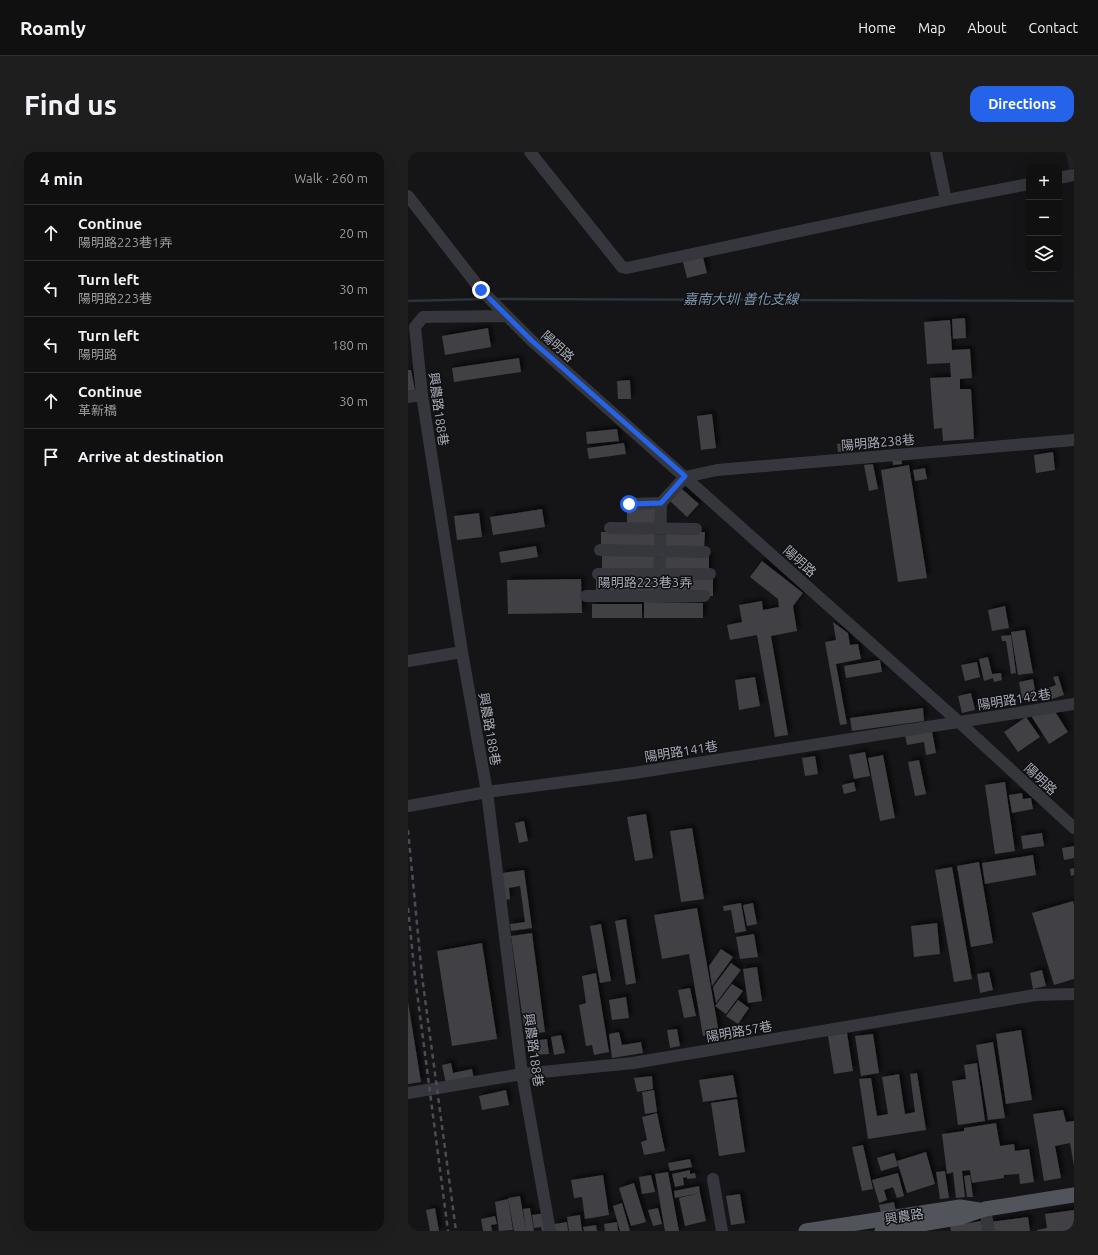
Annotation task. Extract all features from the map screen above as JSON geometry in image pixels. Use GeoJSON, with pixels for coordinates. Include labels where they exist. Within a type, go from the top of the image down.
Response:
{"type":"FeatureCollection","features":[{"type":"Feature","properties":{"kind":"main road","name":"興農路"},"geometry":{"type":"LineString","coordinates":[[806,1231],[960,1207],[982,1209],[1074,1195]]}},
{"type":"Feature","properties":{"kind":"main road","name":"興農路"},"geometry":{"type":"LineString","coordinates":[[882,1231],[962,1218],[982,1209]]}},
{"type":"Feature","properties":{"kind":"street"},"geometry":{"type":"LineString","coordinates":[[530,152],[622,268],[1026,185]]}},
{"type":"Feature","properties":{"kind":"street"},"geometry":{"type":"LineString","coordinates":[[936,152],[946,200]]}},
{"type":"Feature","properties":{"kind":"street"},"geometry":{"type":"LineString","coordinates":[[1062,177],[1074,175]]}},
{"type":"Feature","properties":{"kind":"street","name":"陽明路"},"geometry":{"type":"LineString","coordinates":[[408,196],[481,290],[531,340],[959,722],[1074,828]]}},
{"type":"Feature","properties":{"kind":"street","name":"興農路188巷"},"geometry":{"type":"LineString","coordinates":[[507,316],[423,317],[415,327],[422,395],[462,652],[487,792],[522,1074],[550,1231]]}},
{"type":"Feature","properties":{"kind":"street"},"geometry":{"type":"LineString","coordinates":[[408,397],[422,395]]}},
{"type":"Feature","properties":{"kind":"street","name":"陽明路238巷"},"geometry":{"type":"LineString","coordinates":[[685,476],[717,470],[1074,440]]}},
{"type":"Feature","properties":{"kind":"street"},"geometry":{"type":"LineString","coordinates":[[659,596],[661,503],[685,476]]}},
{"type":"Feature","properties":{"kind":"street"},"geometry":{"type":"LineString","coordinates":[[629,504],[661,503]]}},
{"type":"Feature","properties":{"kind":"street"},"geometry":{"type":"LineString","coordinates":[[610,528],[696,529]]}},
{"type":"Feature","properties":{"kind":"street"},"geometry":{"type":"LineString","coordinates":[[600,550],[705,552]]}},
{"type":"Feature","properties":{"kind":"street"},"geometry":{"type":"LineString","coordinates":[[598,574],[710,574]]}},
{"type":"Feature","properties":{"kind":"street","name":"陽明路223巷3弄"},"geometry":{"type":"LineString","coordinates":[[586,596],[704,596]]}},
{"type":"Feature","properties":{"kind":"street"},"geometry":{"type":"LineString","coordinates":[[408,661],[462,652]]}},
{"type":"Feature","properties":{"kind":"street","name":"陽明路142巷"},"geometry":{"type":"LineString","coordinates":[[959,722],[1074,704]]}},
{"type":"Feature","properties":{"kind":"street","name":"陽明路141巷"},"geometry":{"type":"LineString","coordinates":[[408,806],[487,792],[634,773],[959,722]]}},
{"type":"Feature","properties":{"kind":"street","name":"陽明路57巷"},"geometry":{"type":"LineString","coordinates":[[408,1093],[522,1074],[633,1063],[1035,995],[1074,994]]}},
{"type":"Feature","properties":{"kind":"street"},"geometry":{"type":"LineString","coordinates":[[713,1179],[722,1231]]}},
{"type":"Feature","properties":{"kind":"street"},"geometry":{"type":"LineString","coordinates":[[982,1209],[989,1231]]}},
{"type":"Feature","properties":{"kind":"shaded area"},"geometry":{"type":"Polygon","coordinates":[[[1066,152],[1074,152],[1074,168],[1069,169],[1066,152]]]}},
{"type":"Feature","properties":{"kind":"building"},"geometry":{"type":"Polygon","coordinates":[[[703,257],[707,273],[687,278],[683,262],[703,257]]]}},
{"type":"Feature","properties":{"kind":"building"},"geometry":{"type":"Polygon","coordinates":[[[965,318],[966,338],[953,339],[952,319],[965,318]]]}},
{"type":"Feature","properties":{"kind":"building"},"geometry":{"type":"Polygon","coordinates":[[[950,320],[952,350],[970,349],[972,378],[960,379],[960,389],[971,389],[974,439],[943,441],[942,428],[934,429],[930,378],[951,377],[950,363],[927,364],[924,322],[950,320]]]}},
{"type":"Feature","properties":{"kind":"building"},"geometry":{"type":"Polygon","coordinates":[[[488,328],[491,347],[445,355],[442,336],[488,328]]]}},
{"type":"Feature","properties":{"kind":"building"},"geometry":{"type":"Polygon","coordinates":[[[519,358],[521,372],[454,382],[452,368],[519,358]]]}},
{"type":"Feature","properties":{"kind":"building"},"geometry":{"type":"Polygon","coordinates":[[[408,370],[411,370],[415,390],[408,391],[408,370]]]}},
{"type":"Feature","properties":{"kind":"building"},"geometry":{"type":"Polygon","coordinates":[[[630,380],[631,399],[618,399],[617,381],[630,380]]]}},
{"type":"Feature","properties":{"kind":"building"},"geometry":{"type":"Polygon","coordinates":[[[712,414],[716,448],[701,450],[697,416],[712,414]]]}},
{"type":"Feature","properties":{"kind":"building"},"geometry":{"type":"Polygon","coordinates":[[[617,429],[619,441],[587,444],[586,432],[617,429]]]}},
{"type":"Feature","properties":{"kind":"building"},"geometry":{"type":"Polygon","coordinates":[[[850,442],[851,451],[838,452],[837,444],[850,442]]]}},
{"type":"Feature","properties":{"kind":"building"},"geometry":{"type":"Polygon","coordinates":[[[624,443],[626,454],[589,459],[587,448],[624,443]]]}},
{"type":"Feature","properties":{"kind":"building"},"geometry":{"type":"Polygon","coordinates":[[[1053,452],[1055,470],[1036,473],[1034,455],[1053,452]]]}},
{"type":"Feature","properties":{"kind":"building"},"geometry":{"type":"Polygon","coordinates":[[[901,456],[902,464],[893,465],[892,457],[901,456]]]}},
{"type":"Feature","properties":{"kind":"building"},"geometry":{"type":"Polygon","coordinates":[[[873,464],[878,489],[869,491],[864,465],[873,464]]]}},
{"type":"Feature","properties":{"kind":"building"},"geometry":{"type":"Polygon","coordinates":[[[909,465],[927,578],[898,582],[881,470],[909,465]]]}},
{"type":"Feature","properties":{"kind":"building"},"geometry":{"type":"Polygon","coordinates":[[[925,468],[927,479],[915,481],[913,470],[925,468]]]}},
{"type":"Feature","properties":{"kind":"building"},"geometry":{"type":"Polygon","coordinates":[[[682,489],[699,504],[687,517],[670,501],[682,489]]]}},
{"type":"Feature","properties":{"kind":"building"},"geometry":{"type":"Polygon","coordinates":[[[657,508],[657,524],[627,525],[627,509],[657,508]]]}},
{"type":"Feature","properties":{"kind":"building"},"geometry":{"type":"Polygon","coordinates":[[[542,509],[545,527],[493,535],[490,517],[542,509]]]}},
{"type":"Feature","properties":{"kind":"building"},"geometry":{"type":"Polygon","coordinates":[[[479,513],[482,537],[457,540],[454,516],[479,513]]]}},
{"type":"Feature","properties":{"kind":"building"},"geometry":{"type":"Polygon","coordinates":[[[601,532],[656,532],[656,549],[601,549],[601,532]]]}},
{"type":"Feature","properties":{"kind":"building"},"geometry":{"type":"Polygon","coordinates":[[[666,532],[705,532],[704,548],[666,548],[666,532]]]}},
{"type":"Feature","properties":{"kind":"building"},"geometry":{"type":"Polygon","coordinates":[[[536,546],[538,557],[501,563],[499,552],[536,546]]]}},
{"type":"Feature","properties":{"kind":"building"},"geometry":{"type":"Polygon","coordinates":[[[602,555],[655,555],[655,572],[602,572],[602,555]]]}},
{"type":"Feature","properties":{"kind":"building"},"geometry":{"type":"Polygon","coordinates":[[[709,555],[709,573],[661,573],[661,556],[709,555]]]}},
{"type":"Feature","properties":{"kind":"building"},"geometry":{"type":"Polygon","coordinates":[[[762,561],[803,593],[793,606],[797,631],[771,636],[788,735],[775,737],[757,635],[730,640],[727,625],[742,622],[739,605],[762,601],[763,610],[779,607],[778,599],[750,577],[762,561]]]}},
{"type":"Feature","properties":{"kind":"building"},"geometry":{"type":"Polygon","coordinates":[[[596,578],[654,578],[654,596],[596,595],[596,578]]]}},
{"type":"Feature","properties":{"kind":"building"},"geometry":{"type":"Polygon","coordinates":[[[664,578],[713,578],[713,596],[664,596],[664,578]]]}},
{"type":"Feature","properties":{"kind":"building"},"geometry":{"type":"Polygon","coordinates":[[[581,579],[582,613],[508,614],[507,580],[581,579]]]}},
{"type":"Feature","properties":{"kind":"building"},"geometry":{"type":"Polygon","coordinates":[[[644,602],[703,603],[703,618],[644,618],[644,602]]]}},
{"type":"Feature","properties":{"kind":"building"},"geometry":{"type":"Polygon","coordinates":[[[592,604],[642,604],[642,618],[592,618],[592,604]]]}},
{"type":"Feature","properties":{"kind":"building"},"geometry":{"type":"Polygon","coordinates":[[[1005,606],[1009,628],[992,631],[988,610],[1005,606]]]}},
{"type":"Feature","properties":{"kind":"building"},"geometry":{"type":"Polygon","coordinates":[[[833,622],[848,633],[850,645],[858,644],[861,659],[836,664],[847,724],[840,725],[825,642],[836,640],[833,622]]]}},
{"type":"Feature","properties":{"kind":"building"},"geometry":{"type":"Polygon","coordinates":[[[1025,630],[1033,673],[1018,675],[1011,632],[1025,630]]]}},
{"type":"Feature","properties":{"kind":"building"},"geometry":{"type":"Polygon","coordinates":[[[1011,635],[1016,673],[1011,674],[1006,641],[1002,641],[1001,636],[1011,635]]]}},
{"type":"Feature","properties":{"kind":"building"},"geometry":{"type":"Polygon","coordinates":[[[988,657],[992,674],[1001,673],[1002,680],[994,682],[993,678],[984,681],[979,659],[988,657]]]}},
{"type":"Feature","properties":{"kind":"building"},"geometry":{"type":"Polygon","coordinates":[[[880,660],[882,672],[846,678],[844,666],[880,660]]]}},
{"type":"Feature","properties":{"kind":"building"},"geometry":{"type":"Polygon","coordinates":[[[977,662],[980,677],[965,681],[961,665],[977,662]]]}},
{"type":"Feature","properties":{"kind":"building"},"geometry":{"type":"Polygon","coordinates":[[[1058,676],[1064,695],[1052,699],[1048,688],[1056,685],[1053,677],[1058,676]]]}},
{"type":"Feature","properties":{"kind":"building"},"geometry":{"type":"Polygon","coordinates":[[[755,677],[760,706],[739,710],[735,680],[755,677]]]}},
{"type":"Feature","properties":{"kind":"building"},"geometry":{"type":"Polygon","coordinates":[[[1033,679],[1036,696],[1022,699],[1019,682],[1033,679]]]}},
{"type":"Feature","properties":{"kind":"building"},"geometry":{"type":"Polygon","coordinates":[[[971,693],[975,710],[962,713],[958,696],[971,693]]]}},
{"type":"Feature","properties":{"kind":"building"},"geometry":{"type":"Polygon","coordinates":[[[923,708],[924,721],[852,731],[850,718],[923,708]]]}},
{"type":"Feature","properties":{"kind":"building"},"geometry":{"type":"Polygon","coordinates":[[[1054,710],[1068,732],[1049,744],[1030,714],[1054,710]]]}},
{"type":"Feature","properties":{"kind":"building"},"geometry":{"type":"Polygon","coordinates":[[[1026,717],[1040,737],[1018,752],[1004,732],[1026,717]]]}},
{"type":"Feature","properties":{"kind":"building"},"geometry":{"type":"Polygon","coordinates":[[[932,731],[936,753],[926,755],[924,742],[907,745],[905,735],[932,731]]]}},
{"type":"Feature","properties":{"kind":"building"},"geometry":{"type":"Polygon","coordinates":[[[865,752],[870,776],[854,779],[849,755],[865,752]]]}},
{"type":"Feature","properties":{"kind":"building"},"geometry":{"type":"Polygon","coordinates":[[[883,755],[895,818],[880,821],[868,758],[883,755]]]}},
{"type":"Feature","properties":{"kind":"building"},"geometry":{"type":"Polygon","coordinates":[[[815,756],[818,774],[805,776],[802,758],[815,756]]]}},
{"type":"Feature","properties":{"kind":"building"},"geometry":{"type":"Polygon","coordinates":[[[919,760],[926,794],[915,796],[908,762],[919,760]]]}},
{"type":"Feature","properties":{"kind":"building"},"geometry":{"type":"Polygon","coordinates":[[[854,782],[856,791],[844,794],[842,785],[854,782]]]}},
{"type":"Feature","properties":{"kind":"building"},"geometry":{"type":"Polygon","coordinates":[[[1005,782],[1015,851],[995,854],[985,785],[1005,782]]]}},
{"type":"Feature","properties":{"kind":"building"},"geometry":{"type":"Polygon","coordinates":[[[1022,793],[1023,799],[1031,798],[1033,809],[1012,813],[1009,795],[1022,793]]]}},
{"type":"Feature","properties":{"kind":"building"},"geometry":{"type":"Polygon","coordinates":[[[646,814],[653,858],[635,861],[627,817],[646,814]]]}},
{"type":"Feature","properties":{"kind":"building"},"geometry":{"type":"Polygon","coordinates":[[[524,821],[528,841],[519,843],[515,823],[524,821]]]}},
{"type":"Feature","properties":{"kind":"building"},"geometry":{"type":"Polygon","coordinates":[[[692,828],[704,899],[681,902],[670,831],[692,828]]]}},
{"type":"Feature","properties":{"kind":"building"},"geometry":{"type":"Polygon","coordinates":[[[1042,833],[1044,846],[1023,849],[1021,836],[1042,833]]]}},
{"type":"Feature","properties":{"kind":"building"},"geometry":{"type":"Polygon","coordinates":[[[1074,846],[1074,858],[1064,860],[1062,848],[1074,846]]]}},
{"type":"Feature","properties":{"kind":"building"},"geometry":{"type":"Polygon","coordinates":[[[1033,855],[1036,875],[985,884],[982,863],[1033,855]]]}},
{"type":"Feature","properties":{"kind":"building"},"geometry":{"type":"Polygon","coordinates":[[[979,862],[993,943],[971,947],[957,866],[979,862]]]}},
{"type":"Feature","properties":{"kind":"building"},"geometry":{"type":"Polygon","coordinates":[[[952,867],[972,979],[954,982],[935,870],[952,867]]]}},
{"type":"Feature","properties":{"kind":"building"},"geometry":{"type":"Polygon","coordinates":[[[1074,868],[1074,875],[1071,876],[1070,869],[1074,868]]]}},
{"type":"Feature","properties":{"kind":"building"},"geometry":{"type":"Polygon","coordinates":[[[524,870],[532,928],[511,931],[510,924],[525,922],[520,886],[509,888],[510,899],[505,900],[502,873],[524,870]]]}},
{"type":"Feature","properties":{"kind":"building"},"geometry":{"type":"Polygon","coordinates":[[[1073,901],[1074,979],[1054,985],[1032,913],[1073,901]]]}},
{"type":"Feature","properties":{"kind":"building"},"geometry":{"type":"Polygon","coordinates":[[[741,903],[746,931],[735,933],[731,910],[724,911],[723,906],[741,903]]]}},
{"type":"Feature","properties":{"kind":"building"},"geometry":{"type":"Polygon","coordinates":[[[753,903],[757,924],[747,926],[743,905],[753,903]]]}},
{"type":"Feature","properties":{"kind":"building"},"geometry":{"type":"Polygon","coordinates":[[[697,908],[719,1033],[703,1036],[689,954],[662,959],[654,915],[697,908]]]}},
{"type":"Feature","properties":{"kind":"building"},"geometry":{"type":"Polygon","coordinates":[[[626,919],[636,983],[626,985],[615,921],[626,919]]]}},
{"type":"Feature","properties":{"kind":"building"},"geometry":{"type":"Polygon","coordinates":[[[937,923],[940,954],[914,957],[911,926],[937,923]]]}},
{"type":"Feature","properties":{"kind":"building"},"geometry":{"type":"Polygon","coordinates":[[[601,924],[611,981],[600,983],[590,926],[601,924]]]}},
{"type":"Feature","properties":{"kind":"building"},"geometry":{"type":"Polygon","coordinates":[[[532,933],[545,1032],[525,1035],[511,936],[532,933]]]}},
{"type":"Feature","properties":{"kind":"building"},"geometry":{"type":"Polygon","coordinates":[[[754,934],[758,957],[740,959],[736,937],[754,934]]]}},
{"type":"Feature","properties":{"kind":"building"},"geometry":{"type":"Polygon","coordinates":[[[482,943],[497,1039],[452,1046],[437,951],[482,943]]]}},
{"type":"Feature","properties":{"kind":"building"},"geometry":{"type":"Polygon","coordinates":[[[721,949],[733,957],[712,986],[709,966],[721,949]]]}},
{"type":"Feature","properties":{"kind":"building"},"geometry":{"type":"Polygon","coordinates":[[[731,963],[741,970],[716,1003],[713,987],[731,963]]]}},
{"type":"Feature","properties":{"kind":"building"},"geometry":{"type":"Polygon","coordinates":[[[757,967],[762,1001],[748,1003],[743,969],[757,967]]]}},
{"type":"Feature","properties":{"kind":"building"},"geometry":{"type":"Polygon","coordinates":[[[1042,970],[1046,986],[1033,989],[1030,973],[1042,970]]]}},
{"type":"Feature","properties":{"kind":"building"},"geometry":{"type":"Polygon","coordinates":[[[989,972],[993,990],[980,993],[977,974],[989,972]]]}},
{"type":"Feature","properties":{"kind":"building"},"geometry":{"type":"Polygon","coordinates":[[[596,973],[609,1052],[594,1055],[592,1045],[586,1046],[579,1005],[586,1003],[582,976],[596,973]]]}},
{"type":"Feature","properties":{"kind":"building"},"geometry":{"type":"Polygon","coordinates":[[[732,984],[743,991],[726,1014],[715,1006],[732,984]]]}},
{"type":"Feature","properties":{"kind":"building"},"geometry":{"type":"Polygon","coordinates":[[[690,988],[696,1016],[684,1018],[678,990],[690,988]]]}},
{"type":"Feature","properties":{"kind":"building"},"geometry":{"type":"Polygon","coordinates":[[[626,997],[629,1018],[612,1020],[609,1000],[626,997]]]}},
{"type":"Feature","properties":{"kind":"building"},"geometry":{"type":"Polygon","coordinates":[[[738,1000],[749,1008],[738,1024],[726,1016],[738,1000]]]}},
{"type":"Feature","properties":{"kind":"building"},"geometry":{"type":"Polygon","coordinates":[[[408,1002],[421,1082],[408,1084],[408,1002]]]}},
{"type":"Feature","properties":{"kind":"building"},"geometry":{"type":"Polygon","coordinates":[[[677,1029],[680,1046],[670,1048],[667,1030],[677,1029]]]}},
{"type":"Feature","properties":{"kind":"building"},"geometry":{"type":"Polygon","coordinates":[[[1021,1030],[1032,1100],[1006,1104],[996,1034],[1021,1030]]]}},
{"type":"Feature","properties":{"kind":"building"},"geometry":{"type":"Polygon","coordinates":[[[619,1032],[622,1045],[641,1042],[643,1053],[612,1058],[609,1034],[619,1032]]]}},
{"type":"Feature","properties":{"kind":"building"},"geometry":{"type":"Polygon","coordinates":[[[847,1033],[853,1071],[834,1074],[828,1036],[847,1033]]]}},
{"type":"Feature","properties":{"kind":"building"},"geometry":{"type":"Polygon","coordinates":[[[873,1034],[879,1073],[861,1076],[855,1036],[873,1034]]]}},
{"type":"Feature","properties":{"kind":"building"},"geometry":{"type":"Polygon","coordinates":[[[561,1035],[565,1053],[554,1055],[551,1037],[561,1035]]]}},
{"type":"Feature","properties":{"kind":"building"},"geometry":{"type":"Polygon","coordinates":[[[547,1039],[549,1054],[535,1055],[533,1041],[547,1039]]]}},
{"type":"Feature","properties":{"kind":"building"},"geometry":{"type":"Polygon","coordinates":[[[993,1042],[1005,1118],[988,1120],[976,1045],[993,1042]]]}},
{"type":"Feature","properties":{"kind":"building"},"geometry":{"type":"Polygon","coordinates":[[[451,1063],[453,1073],[472,1069],[474,1079],[446,1084],[442,1065],[451,1063]]]}},
{"type":"Feature","properties":{"kind":"building"},"geometry":{"type":"Polygon","coordinates":[[[977,1063],[985,1121],[958,1125],[952,1081],[966,1079],[964,1065],[977,1063]]]}},
{"type":"Feature","properties":{"kind":"building"},"geometry":{"type":"Polygon","coordinates":[[[917,1073],[926,1130],[868,1139],[859,1079],[871,1078],[877,1116],[888,1114],[882,1077],[899,1074],[905,1114],[915,1112],[910,1074],[917,1073]]]}},
{"type":"Feature","properties":{"kind":"building"},"geometry":{"type":"Polygon","coordinates":[[[733,1075],[737,1097],[703,1102],[699,1080],[733,1075]]]}},
{"type":"Feature","properties":{"kind":"building"},"geometry":{"type":"Polygon","coordinates":[[[652,1076],[653,1089],[637,1092],[634,1078],[652,1076]]]}},
{"type":"Feature","properties":{"kind":"building"},"geometry":{"type":"Polygon","coordinates":[[[506,1090],[509,1105],[482,1110],[479,1096],[506,1090]]]}},
{"type":"Feature","properties":{"kind":"building"},"geometry":{"type":"Polygon","coordinates":[[[654,1090],[657,1112],[645,1114],[642,1092],[654,1090]]]}},
{"type":"Feature","properties":{"kind":"building"},"geometry":{"type":"Polygon","coordinates":[[[737,1099],[745,1152],[719,1156],[711,1103],[737,1099]]]}},
{"type":"Feature","properties":{"kind":"building"},"geometry":{"type":"Polygon","coordinates":[[[1063,1110],[1066,1122],[1074,1121],[1074,1166],[1070,1143],[1055,1146],[1061,1178],[1044,1181],[1033,1114],[1063,1110]]]}},
{"type":"Feature","properties":{"kind":"building"},"geometry":{"type":"Polygon","coordinates":[[[657,1113],[665,1151],[644,1155],[641,1142],[647,1140],[642,1117],[657,1113]]]}},
{"type":"Feature","properties":{"kind":"building"},"geometry":{"type":"Polygon","coordinates":[[[996,1123],[1000,1146],[1014,1144],[1015,1151],[1029,1149],[1034,1182],[1020,1184],[1019,1174],[1004,1175],[1004,1178],[972,1183],[970,1170],[962,1171],[965,1197],[956,1198],[953,1172],[947,1174],[942,1134],[964,1131],[964,1128],[996,1123]]]}},
{"type":"Feature","properties":{"kind":"building"},"geometry":{"type":"Polygon","coordinates":[[[863,1145],[873,1189],[862,1191],[852,1147],[863,1145]]]}},
{"type":"Feature","properties":{"kind":"building"},"geometry":{"type":"Polygon","coordinates":[[[926,1152],[935,1184],[907,1193],[897,1161],[926,1152]]]}},
{"type":"Feature","properties":{"kind":"building"},"geometry":{"type":"Polygon","coordinates":[[[894,1153],[898,1166],[881,1171],[877,1158],[894,1153]]]}},
{"type":"Feature","properties":{"kind":"building"},"geometry":{"type":"Polygon","coordinates":[[[690,1159],[692,1167],[670,1171],[668,1163],[690,1159]]]}},
{"type":"Feature","properties":{"kind":"building"},"geometry":{"type":"Polygon","coordinates":[[[690,1170],[690,1174],[695,1173],[696,1178],[683,1178],[684,1185],[675,1187],[672,1174],[690,1170]]]}},
{"type":"Feature","properties":{"kind":"building"},"geometry":{"type":"Polygon","coordinates":[[[945,1171],[949,1198],[940,1199],[936,1172],[945,1171]]]}},
{"type":"Feature","properties":{"kind":"building"},"geometry":{"type":"Polygon","coordinates":[[[668,1172],[679,1231],[665,1231],[655,1174],[668,1172]]]}},
{"type":"Feature","properties":{"kind":"building"},"geometry":{"type":"Polygon","coordinates":[[[898,1173],[904,1196],[897,1198],[893,1187],[884,1190],[887,1200],[879,1203],[872,1180],[898,1173]]]}},
{"type":"Feature","properties":{"kind":"building"},"geometry":{"type":"Polygon","coordinates":[[[603,1175],[609,1215],[585,1219],[582,1197],[574,1198],[571,1180],[603,1175]]]}},
{"type":"Feature","properties":{"kind":"building"},"geometry":{"type":"Polygon","coordinates":[[[651,1175],[655,1192],[642,1194],[639,1177],[651,1175]]]}},
{"type":"Feature","properties":{"kind":"building"},"geometry":{"type":"Polygon","coordinates":[[[970,1175],[973,1197],[967,1197],[964,1176],[970,1175]]]}},
{"type":"Feature","properties":{"kind":"building"},"geometry":{"type":"Polygon","coordinates":[[[634,1183],[646,1222],[631,1226],[619,1188],[634,1183]]]}},
{"type":"Feature","properties":{"kind":"building"},"geometry":{"type":"Polygon","coordinates":[[[699,1186],[700,1193],[675,1198],[674,1191],[699,1186]]]}},
{"type":"Feature","properties":{"kind":"building"},"geometry":{"type":"Polygon","coordinates":[[[700,1193],[706,1221],[685,1226],[679,1198],[700,1193]]]}},
{"type":"Feature","properties":{"kind":"building"},"geometry":{"type":"Polygon","coordinates":[[[740,1194],[745,1223],[731,1225],[726,1196],[740,1194]]]}},
{"type":"Feature","properties":{"kind":"building"},"geometry":{"type":"Polygon","coordinates":[[[520,1196],[526,1231],[514,1231],[508,1198],[520,1196]]]}},
{"type":"Feature","properties":{"kind":"building"},"geometry":{"type":"Polygon","coordinates":[[[508,1199],[513,1230],[499,1231],[495,1202],[508,1199]]]}},
{"type":"Feature","properties":{"kind":"building"},"geometry":{"type":"Polygon","coordinates":[[[894,1202],[896,1212],[881,1214],[879,1205],[894,1202]]]}},
{"type":"Feature","properties":{"kind":"building"},"geometry":{"type":"Polygon","coordinates":[[[622,1203],[630,1231],[620,1231],[613,1206],[622,1203]]]}},
{"type":"Feature","properties":{"kind":"building"},"geometry":{"type":"Polygon","coordinates":[[[435,1208],[439,1231],[430,1231],[426,1210],[435,1208]]]}},
{"type":"Feature","properties":{"kind":"building"},"geometry":{"type":"Polygon","coordinates":[[[530,1208],[534,1231],[526,1231],[523,1209],[530,1208]]]}},
{"type":"Feature","properties":{"kind":"building"},"geometry":{"type":"Polygon","coordinates":[[[658,1208],[662,1224],[653,1226],[648,1210],[658,1208]]]}},
{"type":"Feature","properties":{"kind":"building"},"geometry":{"type":"Polygon","coordinates":[[[1074,1210],[1074,1231],[1037,1231],[1047,1228],[1045,1214],[1074,1210]]]}},
{"type":"Feature","properties":{"kind":"building"},"geometry":{"type":"Polygon","coordinates":[[[546,1213],[549,1231],[542,1231],[541,1227],[534,1228],[532,1215],[546,1213]]]}},
{"type":"Feature","properties":{"kind":"building"},"geometry":{"type":"Polygon","coordinates":[[[580,1215],[582,1231],[569,1231],[567,1217],[580,1215]]]}},
{"type":"Feature","properties":{"kind":"building"},"geometry":{"type":"Polygon","coordinates":[[[495,1216],[497,1224],[491,1225],[492,1231],[483,1231],[481,1219],[495,1216]]]}},
{"type":"Feature","properties":{"kind":"building"},"geometry":{"type":"Polygon","coordinates":[[[1028,1217],[1030,1231],[992,1231],[990,1222],[1028,1217]]]}},
{"type":"Feature","properties":{"kind":"building"},"geometry":{"type":"Polygon","coordinates":[[[981,1221],[983,1231],[951,1231],[950,1226],[981,1221]]]}},
{"type":"Feature","properties":{"kind":"building"},"geometry":{"type":"Polygon","coordinates":[[[567,1222],[568,1231],[555,1231],[554,1224],[567,1222]]]}},
{"type":"Feature","properties":{"kind":"building"},"geometry":{"type":"Polygon","coordinates":[[[617,1222],[618,1231],[605,1231],[604,1224],[617,1222]]]}},
{"type":"Feature","properties":{"kind":"building"},"geometry":{"type":"Polygon","coordinates":[[[596,1225],[597,1231],[584,1231],[583,1227],[596,1225]]]}},
{"type":"Feature","properties":{"kind":"waterway","name":"嘉南大圳 善化支線"},"geometry":{"type":"LineString","coordinates":[[408,301],[484,299]]}},
{"type":"Feature","properties":{"kind":"waterway","name":"嘉南大圳 善化支線"},"geometry":{"type":"LineString","coordinates":[[495,299],[1074,301]]}},
{"type":"Feature","properties":{"kind":"railway"},"geometry":{"type":"LineString","coordinates":[[408,830],[422,976],[456,1231]]}},
{"type":"Feature","properties":{"kind":"railway"},"geometry":{"type":"LineString","coordinates":[[408,908],[415,977],[448,1231]]}},
{"type":"Feature","properties":{"kind":"route"},"geometry":{"type":"LineString","coordinates":[[481,290],[531,340],[685,476],[661,503],[629,504]]}}]}
